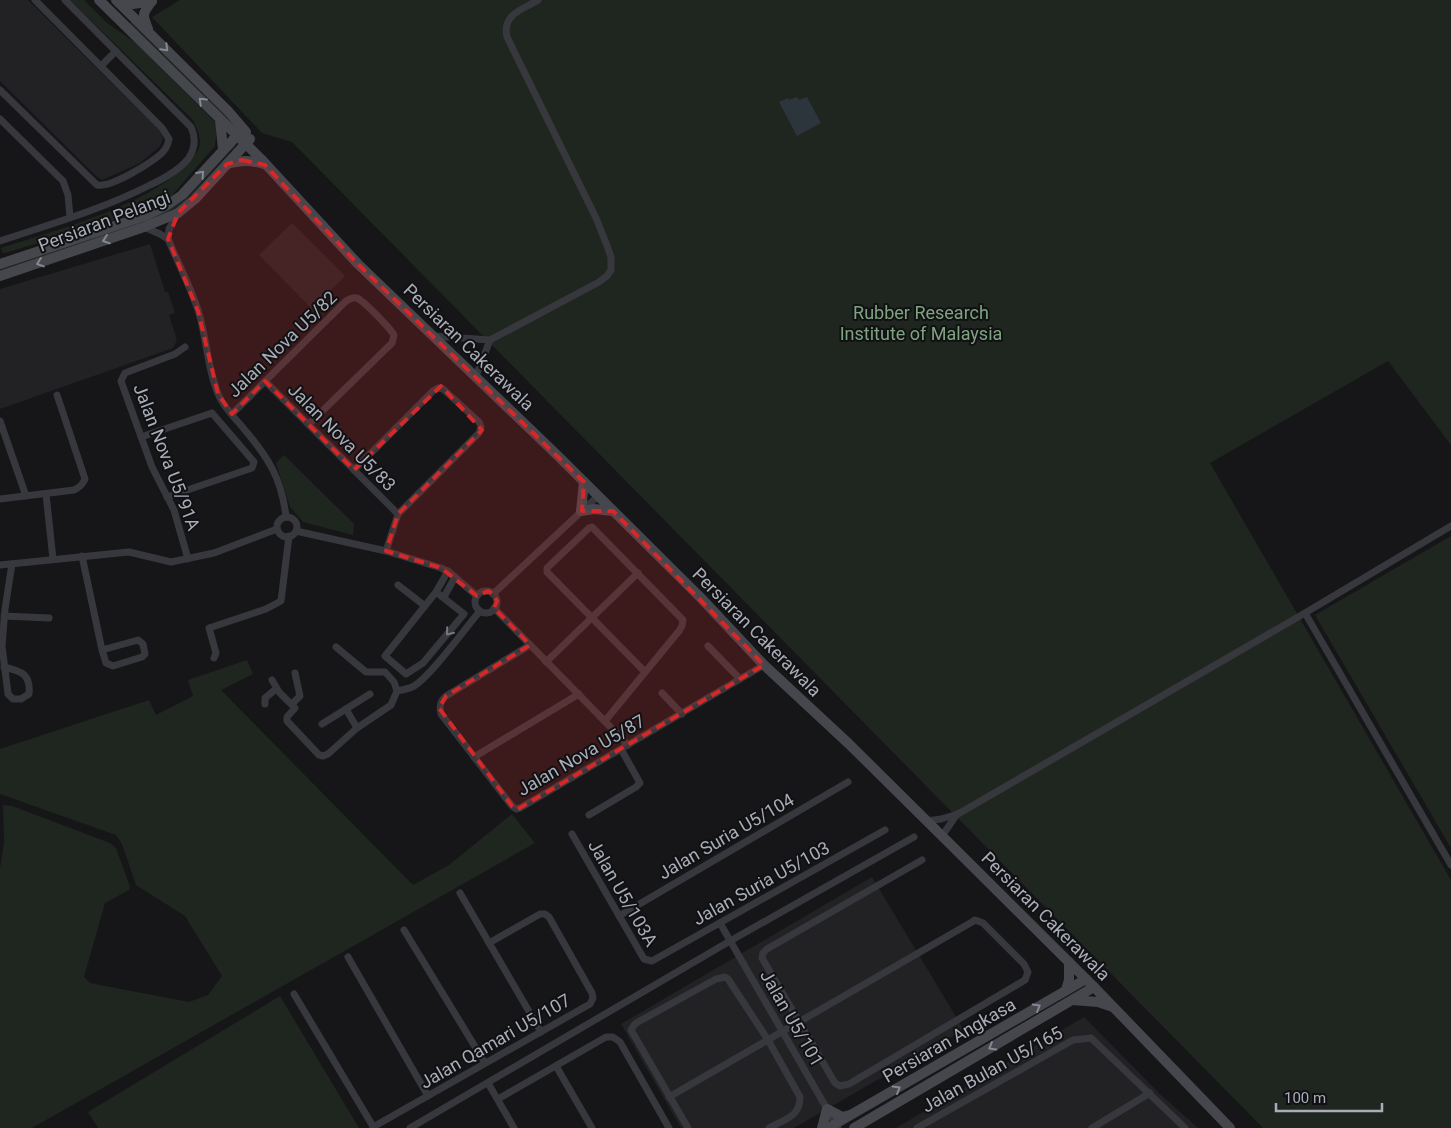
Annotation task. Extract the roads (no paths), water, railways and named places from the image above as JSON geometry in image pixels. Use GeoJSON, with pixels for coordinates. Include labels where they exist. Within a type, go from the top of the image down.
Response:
{"type":"FeatureCollection","features":[{"type":"Feature","properties":{"kind":"street"},"geometry":{"type":"LineString","coordinates":[[0,90],[97,185],[101,186],[143,167],[162,153],[168,146],[169,139],[162,128],[35,0]]}},
{"type":"Feature","properties":{"kind":"street"},"geometry":{"type":"LineString","coordinates":[[0,242],[121,200],[161,180],[187,159],[192,150],[194,134],[191,127],[65,0]]}},
{"type":"Feature","properties":{"kind":"street","name":"Persiaran Cakerawala"},"geometry":{"type":"LineString","coordinates":[[99,0],[220,118],[239,132],[263,162],[355,260],[613,510],[701,598],[764,665],[849,744],[927,821],[1114,1007],[1230,1128]]}},
{"type":"Feature","properties":{"kind":"street","name":"Persiaran Cakerawala"},"geometry":{"type":"LineString","coordinates":[[116,0],[228,111],[239,132]]}},
{"type":"Feature","properties":{"kind":"street"},"geometry":{"type":"LineString","coordinates":[[124,0],[133,4],[153,1]]}},
{"type":"Feature","properties":{"kind":"street"},"geometry":{"type":"LineString","coordinates":[[434,336],[490,340],[599,282],[607,276],[610,270],[611,264],[606,243],[596,218],[506,37],[505,28],[511,16],[538,0]]}},
{"type":"Feature","properties":{"kind":"street"},"geometry":{"type":"LineString","coordinates":[[122,23],[131,14],[153,1]]}},
{"type":"Feature","properties":{"kind":"street"},"geometry":{"type":"LineString","coordinates":[[151,34],[143,15],[153,1]]}},
{"type":"Feature","properties":{"kind":"street"},"geometry":{"type":"LineString","coordinates":[[101,66],[116,51]]}},
{"type":"Feature","properties":{"kind":"street"},"geometry":{"type":"LineString","coordinates":[[220,118],[223,149]]}},
{"type":"Feature","properties":{"kind":"street"},"geometry":{"type":"LineString","coordinates":[[0,119],[63,181],[68,195],[70,217]]}},
{"type":"Feature","properties":{"kind":"street","name":"Persiaran Pelangi"},"geometry":{"type":"LineString","coordinates":[[0,264],[146,216],[166,206],[182,195],[239,132]]}},
{"type":"Feature","properties":{"kind":"street","name":"Persiaran Pelangi"},"geometry":{"type":"LineString","coordinates":[[0,276],[144,227],[178,213],[195,199],[248,142]]}},
{"type":"Feature","properties":{"kind":"street"},"geometry":{"type":"LineString","coordinates":[[227,164],[242,160],[263,162]]}},
{"type":"Feature","properties":{"kind":"street"},"geometry":{"type":"LineString","coordinates":[[178,213],[169,229],[168,240],[198,311],[218,394],[224,405],[271,463],[280,485],[286,517]]}},
{"type":"Feature","properties":{"kind":"street"},"geometry":{"type":"LineString","coordinates":[[144,227],[168,240]]}},
{"type":"Feature","properties":{"kind":"street","name":"Jalan Nova U5/82"},"geometry":{"type":"LineString","coordinates":[[232,414],[349,299],[359,299],[390,328],[394,335],[392,343],[309,424]]}},
{"type":"Feature","properties":{"kind":"street"},"geometry":{"type":"LineString","coordinates":[[476,376],[490,340]]}},
{"type":"Feature","properties":{"kind":"street","name":"Jalan Nova U5/91A"},"geometry":{"type":"LineString","coordinates":[[185,347],[175,354],[128,371],[123,375],[122,381],[152,467],[180,528],[188,559]]}},
{"type":"Feature","properties":{"kind":"street","name":"Jalan Nova U5/83"},"geometry":{"type":"LineString","coordinates":[[265,381],[398,514]]}},
{"type":"Feature","properties":{"kind":"street"},"geometry":{"type":"LineString","coordinates":[[354,470],[433,390],[438,388],[443,389],[479,422],[481,427],[479,433],[398,514],[386,551]]}},
{"type":"Feature","properties":{"kind":"street"},"geometry":{"type":"LineString","coordinates":[[0,499],[74,490],[79,488],[85,479],[57,395]]}},
{"type":"Feature","properties":{"kind":"street"},"geometry":{"type":"LineString","coordinates":[[141,437],[212,413],[252,459],[254,464],[252,468],[167,497]]}},
{"type":"Feature","properties":{"kind":"street"},"geometry":{"type":"LineString","coordinates":[[0,421],[2,434],[26,496]]}},
{"type":"Feature","properties":{"kind":"street"},"geometry":{"type":"LineString","coordinates":[[581,511],[584,482]]}},
{"type":"Feature","properties":{"kind":"street"},"geometry":{"type":"LineString","coordinates":[[46,494],[53,560]]}},
{"type":"Feature","properties":{"kind":"street"},"geometry":{"type":"LineString","coordinates":[[493,594],[598,496]]}},
{"type":"Feature","properties":{"kind":"street"},"geometry":{"type":"LineString","coordinates":[[581,511],[594,509],[613,510]]}},
{"type":"Feature","properties":{"kind":"street"},"geometry":{"type":"LineString","coordinates":[[277,529],[279,521],[286,517]]}},
{"type":"Feature","properties":{"kind":"street"},"geometry":{"type":"LineString","coordinates":[[286,517],[294,520],[296,531]]}},
{"type":"Feature","properties":{"kind":"street"},"geometry":{"type":"LineString","coordinates":[[927,821],[958,814],[1451,526]]}},
{"type":"Feature","properties":{"kind":"street"},"geometry":{"type":"LineString","coordinates":[[605,721],[679,631],[683,620],[592,527],[586,529],[546,570],[645,672]]}},
{"type":"Feature","properties":{"kind":"street"},"geometry":{"type":"LineString","coordinates":[[0,565],[129,552],[171,562],[214,553],[277,529]]}},
{"type":"Feature","properties":{"kind":"street"},"geometry":{"type":"LineString","coordinates":[[277,529],[283,536],[289,536],[296,531],[386,551],[441,568],[448,571],[477,596]]}},
{"type":"Feature","properties":{"kind":"street"},"geometry":{"type":"LineString","coordinates":[[214,658],[216,653],[209,628],[266,609],[281,600],[289,536]]}},
{"type":"Feature","properties":{"kind":"street"},"geometry":{"type":"LineString","coordinates":[[82,556],[102,650],[106,663],[110,666],[142,657],[144,654],[143,644],[138,640],[102,650]]}},
{"type":"Feature","properties":{"kind":"street"},"geometry":{"type":"LineString","coordinates":[[4,667],[20,671],[26,677],[30,684],[29,694],[13,699],[8,694],[4,667],[2,646],[4,616],[12,564]]}},
{"type":"Feature","properties":{"kind":"street"},"geometry":{"type":"LineString","coordinates":[[436,592],[464,614],[424,663],[406,674],[385,656],[436,592],[448,571]]}},
{"type":"Feature","properties":{"kind":"street"},"geometry":{"type":"LineString","coordinates":[[546,662],[638,572]]}},
{"type":"Feature","properties":{"kind":"street"},"geometry":{"type":"LineString","coordinates":[[444,597],[455,577]]}},
{"type":"Feature","properties":{"kind":"street"},"geometry":{"type":"LineString","coordinates":[[398,585],[425,606]]}},
{"type":"Feature","properties":{"kind":"street"},"geometry":{"type":"LineString","coordinates":[[486,591],[493,594],[496,602],[494,608],[489,612],[480,610],[476,606],[477,596],[486,591]]}},
{"type":"Feature","properties":{"kind":"street"},"geometry":{"type":"LineString","coordinates":[[494,608],[605,721],[624,747],[640,783],[589,816]]}},
{"type":"Feature","properties":{"kind":"street"},"geometry":{"type":"LineString","coordinates":[[397,691],[411,688],[418,684],[480,610]]}},
{"type":"Feature","properties":{"kind":"street"},"geometry":{"type":"LineString","coordinates":[[1305,613],[1451,865]]}},
{"type":"Feature","properties":{"kind":"street"},"geometry":{"type":"LineString","coordinates":[[4,616],[49,618]]}},
{"type":"Feature","properties":{"kind":"street","name":"Jalan Nova U5/87"},"geometry":{"type":"LineString","coordinates":[[530,645],[446,696],[439,708],[441,714],[512,806],[518,809],[764,665]]}},
{"type":"Feature","properties":{"kind":"street"},"geometry":{"type":"LineString","coordinates":[[708,646],[740,679]]}},
{"type":"Feature","properties":{"kind":"street"},"geometry":{"type":"LineString","coordinates":[[272,680],[276,689],[295,708],[286,721],[319,755],[328,754],[357,728],[389,707],[397,691],[394,682],[385,672],[366,672],[336,647]]}},
{"type":"Feature","properties":{"kind":"street"},"geometry":{"type":"LineString","coordinates":[[292,704],[300,696],[295,672]]}},
{"type":"Feature","properties":{"kind":"street"},"geometry":{"type":"LineString","coordinates":[[265,704],[265,698],[276,689]]}},
{"type":"Feature","properties":{"kind":"street"},"geometry":{"type":"LineString","coordinates":[[662,693],[682,714]]}},
{"type":"Feature","properties":{"kind":"street"},"geometry":{"type":"LineString","coordinates":[[322,724],[370,694]]}},
{"type":"Feature","properties":{"kind":"street"},"geometry":{"type":"LineString","coordinates":[[474,757],[579,694]]}},
{"type":"Feature","properties":{"kind":"street"},"geometry":{"type":"LineString","coordinates":[[346,709],[357,728]]}},
{"type":"Feature","properties":{"kind":"street","name":"Jalan Suria U5/104"},"geometry":{"type":"LineString","coordinates":[[619,916],[848,782]]}},
{"type":"Feature","properties":{"kind":"street"},"geometry":{"type":"LineString","coordinates":[[942,836],[958,814]]}},
{"type":"Feature","properties":{"kind":"street","name":"Jalan Suria U5/103"},"geometry":{"type":"LineString","coordinates":[[652,961],[885,830]]}},
{"type":"Feature","properties":{"kind":"street","name":"Jalan U5/103A"},"geometry":{"type":"LineString","coordinates":[[572,834],[644,959],[652,961]]}},
{"type":"Feature","properties":{"kind":"street"},"geometry":{"type":"LineString","coordinates":[[410,1128],[730,941],[914,837]]}},
{"type":"Feature","properties":{"kind":"street"},"geometry":{"type":"LineString","coordinates":[[669,1097],[783,1032],[800,1022],[921,952],[972,922],[978,920],[1024,964],[1028,972],[1026,980],[845,1086],[835,1083],[800,1022],[762,958],[767,949],[922,860]]}},
{"type":"Feature","properties":{"kind":"street"},"geometry":{"type":"LineString","coordinates":[[460,893],[541,1032]]}},
{"type":"Feature","properties":{"kind":"street","name":"Jalan Qamari U5/107"},"geometry":{"type":"LineString","coordinates":[[294,994],[374,1128],[590,1004],[593,998],[592,993],[549,917],[545,914],[540,914],[489,943]]}},
{"type":"Feature","properties":{"kind":"street","name":"Jalan U5/101"},"geometry":{"type":"LineString","coordinates":[[720,923],[827,1109],[834,1126]]}},
{"type":"Feature","properties":{"kind":"street"},"geometry":{"type":"LineString","coordinates":[[404,930],[485,1063]]}},
{"type":"Feature","properties":{"kind":"street"},"geometry":{"type":"LineString","coordinates":[[348,957],[428,1096]]}},
{"type":"Feature","properties":{"kind":"street"},"geometry":{"type":"LineString","coordinates":[[1066,990],[1070,973],[1068,962]]}},
{"type":"Feature","properties":{"kind":"street"},"geometry":{"type":"LineString","coordinates":[[688,1128],[631,1030],[638,1022],[716,979],[724,977],[728,979],[768,1040],[800,1097],[800,1105],[797,1112],[769,1128]]}},
{"type":"Feature","properties":{"kind":"street","name":"Persiaran Angkasa"},"geometry":{"type":"LineString","coordinates":[[834,1126],[1086,979]]}},
{"type":"Feature","properties":{"kind":"street","name":"Persiaran Angkasa"},"geometry":{"type":"LineString","coordinates":[[858,1127],[1094,987]]}},
{"type":"Feature","properties":{"kind":"street"},"geometry":{"type":"LineString","coordinates":[[1072,1000],[1098,1002],[1114,1007]]}},
{"type":"Feature","properties":{"kind":"street"},"geometry":{"type":"LineString","coordinates":[[498,1099],[606,1037],[613,1037],[617,1039],[669,1128]]}},
{"type":"Feature","properties":{"kind":"street","name":"Jalan Bulan U5/165"},"geometry":{"type":"LineString","coordinates":[[917,1128],[1073,1040],[1082,1038],[1091,1038],[1185,1128]]}},
{"type":"Feature","properties":{"kind":"street"},"geometry":{"type":"LineString","coordinates":[[556,1066],[592,1128]]}},
{"type":"Feature","properties":{"kind":"street"},"geometry":{"type":"LineString","coordinates":[[488,1082],[514,1128]]}},
{"type":"Feature","properties":{"kind":"street"},"geometry":{"type":"LineString","coordinates":[[1092,1128],[1150,1094]]}},
{"type":"Feature","properties":{"kind":"street"},"geometry":{"type":"LineString","coordinates":[[822,1128],[827,1109],[842,1117],[854,1113]]}},
{"type":"Feature","properties":{"kind":"park label","name":"Rubber Research Institute of Malaysia"},"geometry":{"type":"Point","coordinates":[921,322]}}]}
